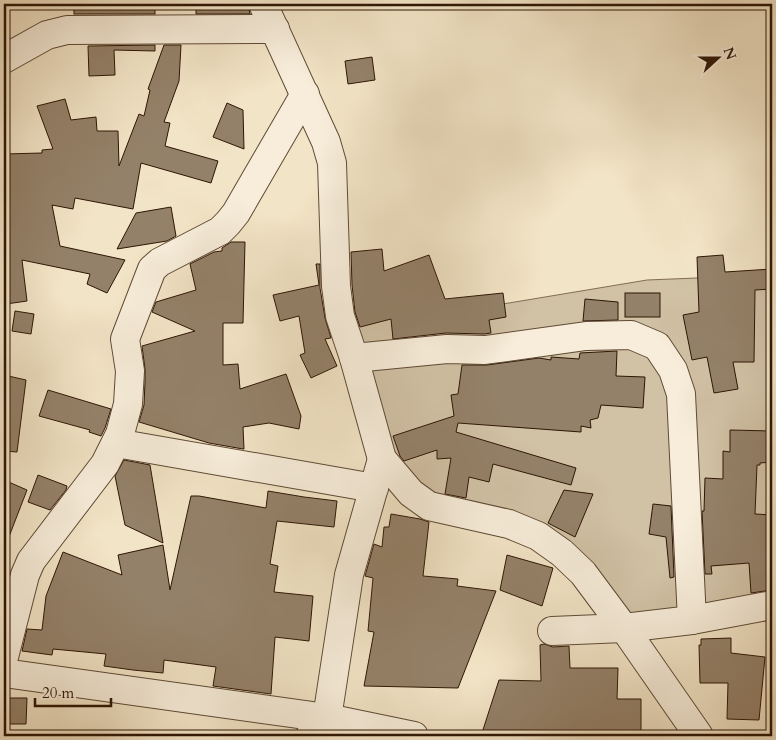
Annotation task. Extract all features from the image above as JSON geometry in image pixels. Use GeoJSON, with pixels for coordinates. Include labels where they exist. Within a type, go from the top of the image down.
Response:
{"type":"FeatureCollection","features":[{"type":"Feature","properties":{"kind":"street"},"geometry":{"type":"LineString","coordinates":[[263,4],[326,142],[332,163],[336,286],[340,316],[354,358],[382,459],[411,493],[429,506],[509,524],[538,536],[562,553],[583,573],[624,628],[699,736]]}},
{"type":"Feature","properties":{"kind":"street"},"geometry":{"type":"LineString","coordinates":[[4,59],[47,35],[67,30],[275,29]]}},
{"type":"Feature","properties":{"kind":"street"},"geometry":{"type":"LineString","coordinates":[[4,656],[25,575],[32,561],[105,464],[120,434],[128,404],[130,371],[125,339],[152,269],[160,262],[220,231],[228,223],[236,213],[305,94]]}},
{"type":"Feature","properties":{"kind":"street"},"geometry":{"type":"LineString","coordinates":[[354,358],[447,349],[485,350],[586,336],[631,335],[657,346],[673,370],[682,394],[692,620]]}},
{"type":"Feature","properties":{"kind":"street"},"geometry":{"type":"LineString","coordinates":[[116,443],[374,488]]}},
{"type":"Feature","properties":{"kind":"street"},"geometry":{"type":"LineString","coordinates":[[318,727],[349,575],[382,459]]}},
{"type":"Feature","properties":{"kind":"street"},"geometry":{"type":"LineString","coordinates":[[552,631],[624,628],[692,620],[772,605]]}},
{"type":"Feature","properties":{"kind":"street"},"geometry":{"type":"LineString","coordinates":[[4,673],[318,727],[414,736]]}},
{"type":"Feature","properties":{"kind":"shaded area"},"geometry":{"type":"Polygon","coordinates":[[[772,275],[772,599],[624,624],[584,572],[450,510],[396,476],[347,310],[449,313],[647,280],[772,275]]]}},
{"type":"Feature","properties":{"kind":"building"},"geometry":{"type":"Polygon","coordinates":[[[74,4],[155,4],[155,14],[74,14],[74,4]]]}},
{"type":"Feature","properties":{"kind":"building"},"geometry":{"type":"Polygon","coordinates":[[[196,4],[248,4],[250,14],[196,14],[196,4]]]}},
{"type":"Feature","properties":{"kind":"building"},"geometry":{"type":"Polygon","coordinates":[[[155,45],[155,51],[114,50],[115,75],[89,76],[88,46],[155,45]]]}},
{"type":"Feature","properties":{"kind":"building"},"geometry":{"type":"Polygon","coordinates":[[[164,45],[181,45],[179,81],[164,122],[170,123],[165,146],[218,161],[211,183],[141,163],[133,209],[75,198],[73,209],[52,205],[60,246],[125,260],[107,293],[87,284],[90,274],[22,260],[27,301],[6,304],[4,285],[4,154],[42,153],[42,150],[53,149],[37,106],[65,99],[71,120],[96,117],[97,131],[118,131],[119,166],[139,114],[144,116],[150,90],[148,89],[164,45]]]}},
{"type":"Feature","properties":{"kind":"building"},"geometry":{"type":"Polygon","coordinates":[[[372,57],[375,80],[348,84],[345,61],[372,57]]]}},
{"type":"Feature","properties":{"kind":"building"},"geometry":{"type":"Polygon","coordinates":[[[227,103],[243,110],[244,149],[213,137],[227,103]]]}},
{"type":"Feature","properties":{"kind":"building"},"geometry":{"type":"Polygon","coordinates":[[[171,207],[176,236],[167,241],[117,249],[136,213],[171,207]]]}},
{"type":"Feature","properties":{"kind":"building"},"geometry":{"type":"Polygon","coordinates":[[[231,242],[245,242],[243,323],[223,323],[223,365],[238,364],[240,389],[286,374],[301,416],[299,429],[269,423],[243,427],[244,449],[209,443],[139,422],[144,405],[145,382],[142,346],[195,331],[152,312],[156,302],[196,290],[190,264],[214,252],[222,251],[222,248],[231,242]]]}},
{"type":"Feature","properties":{"kind":"building"},"geometry":{"type":"Polygon","coordinates":[[[382,249],[384,271],[429,255],[445,299],[503,293],[506,317],[489,320],[491,333],[484,334],[446,333],[393,339],[391,319],[360,327],[355,312],[351,252],[382,249]]]}},
{"type":"Feature","properties":{"kind":"building"},"geometry":{"type":"Polygon","coordinates":[[[723,255],[725,272],[772,269],[772,289],[755,290],[754,362],[733,362],[738,389],[714,393],[707,357],[692,360],[683,315],[699,312],[697,257],[723,255]]]}},
{"type":"Feature","properties":{"kind":"building"},"geometry":{"type":"Polygon","coordinates":[[[316,264],[320,264],[320,288],[325,318],[331,338],[325,339],[337,366],[311,378],[300,355],[305,353],[299,316],[280,321],[273,295],[319,285],[316,264]]]}},
{"type":"Feature","properties":{"kind":"building"},"geometry":{"type":"Polygon","coordinates":[[[625,293],[660,293],[660,317],[625,317],[625,293]]]}},
{"type":"Feature","properties":{"kind":"building"},"geometry":{"type":"Polygon","coordinates":[[[585,299],[618,302],[618,320],[583,321],[585,299]]]}},
{"type":"Feature","properties":{"kind":"building"},"geometry":{"type":"Polygon","coordinates":[[[15,311],[34,314],[31,334],[12,331],[15,311]]]}},
{"type":"Feature","properties":{"kind":"building"},"geometry":{"type":"Polygon","coordinates":[[[617,351],[616,376],[645,377],[643,408],[601,405],[598,418],[590,420],[591,428],[581,426],[581,432],[458,423],[456,432],[576,468],[571,485],[493,464],[489,482],[469,477],[466,498],[445,494],[451,458],[437,459],[437,450],[404,461],[400,456],[393,436],[454,416],[451,395],[458,394],[462,365],[487,365],[539,358],[551,360],[551,357],[579,359],[580,353],[617,351]]]}},
{"type":"Feature","properties":{"kind":"building"},"geometry":{"type":"Polygon","coordinates":[[[4,375],[26,380],[17,452],[4,451],[4,375]]]}},
{"type":"Feature","properties":{"kind":"building"},"geometry":{"type":"Polygon","coordinates":[[[48,390],[111,409],[101,436],[89,432],[90,430],[39,416],[48,390]]]}},
{"type":"Feature","properties":{"kind":"building"},"geometry":{"type":"Polygon","coordinates":[[[730,430],[772,431],[772,462],[757,465],[755,514],[772,515],[772,590],[751,593],[749,563],[711,566],[712,574],[705,574],[702,511],[704,511],[705,478],[723,479],[723,451],[730,452],[730,430]]]}},
{"type":"Feature","properties":{"kind":"building"},"geometry":{"type":"Polygon","coordinates":[[[124,460],[150,465],[163,543],[125,525],[115,476],[124,460]]]}},
{"type":"Feature","properties":{"kind":"building"},"geometry":{"type":"Polygon","coordinates":[[[38,475],[67,486],[50,510],[28,502],[38,475]]]}},
{"type":"Feature","properties":{"kind":"building"},"geometry":{"type":"Polygon","coordinates":[[[4,480],[27,490],[5,547],[4,547],[4,480]]]}},
{"type":"Feature","properties":{"kind":"building"},"geometry":{"type":"Polygon","coordinates":[[[564,490],[593,494],[575,537],[548,523],[564,490]]]}},
{"type":"Feature","properties":{"kind":"building"},"geometry":{"type":"Polygon","coordinates":[[[268,491],[337,501],[334,527],[277,521],[270,564],[278,566],[274,592],[313,596],[309,641],[275,637],[271,694],[213,686],[216,667],[164,660],[163,673],[104,666],[106,654],[53,649],[52,655],[22,651],[27,629],[42,630],[46,596],[63,552],[122,575],[118,555],[163,545],[170,590],[191,496],[266,508],[268,491]]]}},
{"type":"Feature","properties":{"kind":"building"},"geometry":{"type":"Polygon","coordinates":[[[653,504],[671,506],[674,577],[670,578],[666,537],[649,534],[653,504]]]}},
{"type":"Feature","properties":{"kind":"building"},"geometry":{"type":"Polygon","coordinates":[[[391,514],[429,522],[423,576],[458,579],[457,586],[496,591],[458,688],[364,686],[374,632],[368,631],[373,578],[365,576],[374,544],[382,547],[384,527],[389,527],[391,514]]]}},
{"type":"Feature","properties":{"kind":"building"},"geometry":{"type":"Polygon","coordinates":[[[507,555],[553,568],[542,606],[500,590],[507,555]]]}},
{"type":"Feature","properties":{"kind":"building"},"geometry":{"type":"Polygon","coordinates":[[[731,638],[731,653],[765,657],[759,720],[727,719],[728,683],[700,683],[699,645],[701,645],[701,639],[731,638]]]}},
{"type":"Feature","properties":{"kind":"building"},"geometry":{"type":"Polygon","coordinates":[[[544,644],[553,647],[569,646],[570,668],[618,668],[617,699],[641,699],[641,736],[481,736],[499,680],[541,681],[540,645],[544,644]]]}},
{"type":"Feature","properties":{"kind":"building"},"geometry":{"type":"Polygon","coordinates":[[[4,698],[27,698],[26,724],[4,724],[4,698]]]}}]}
